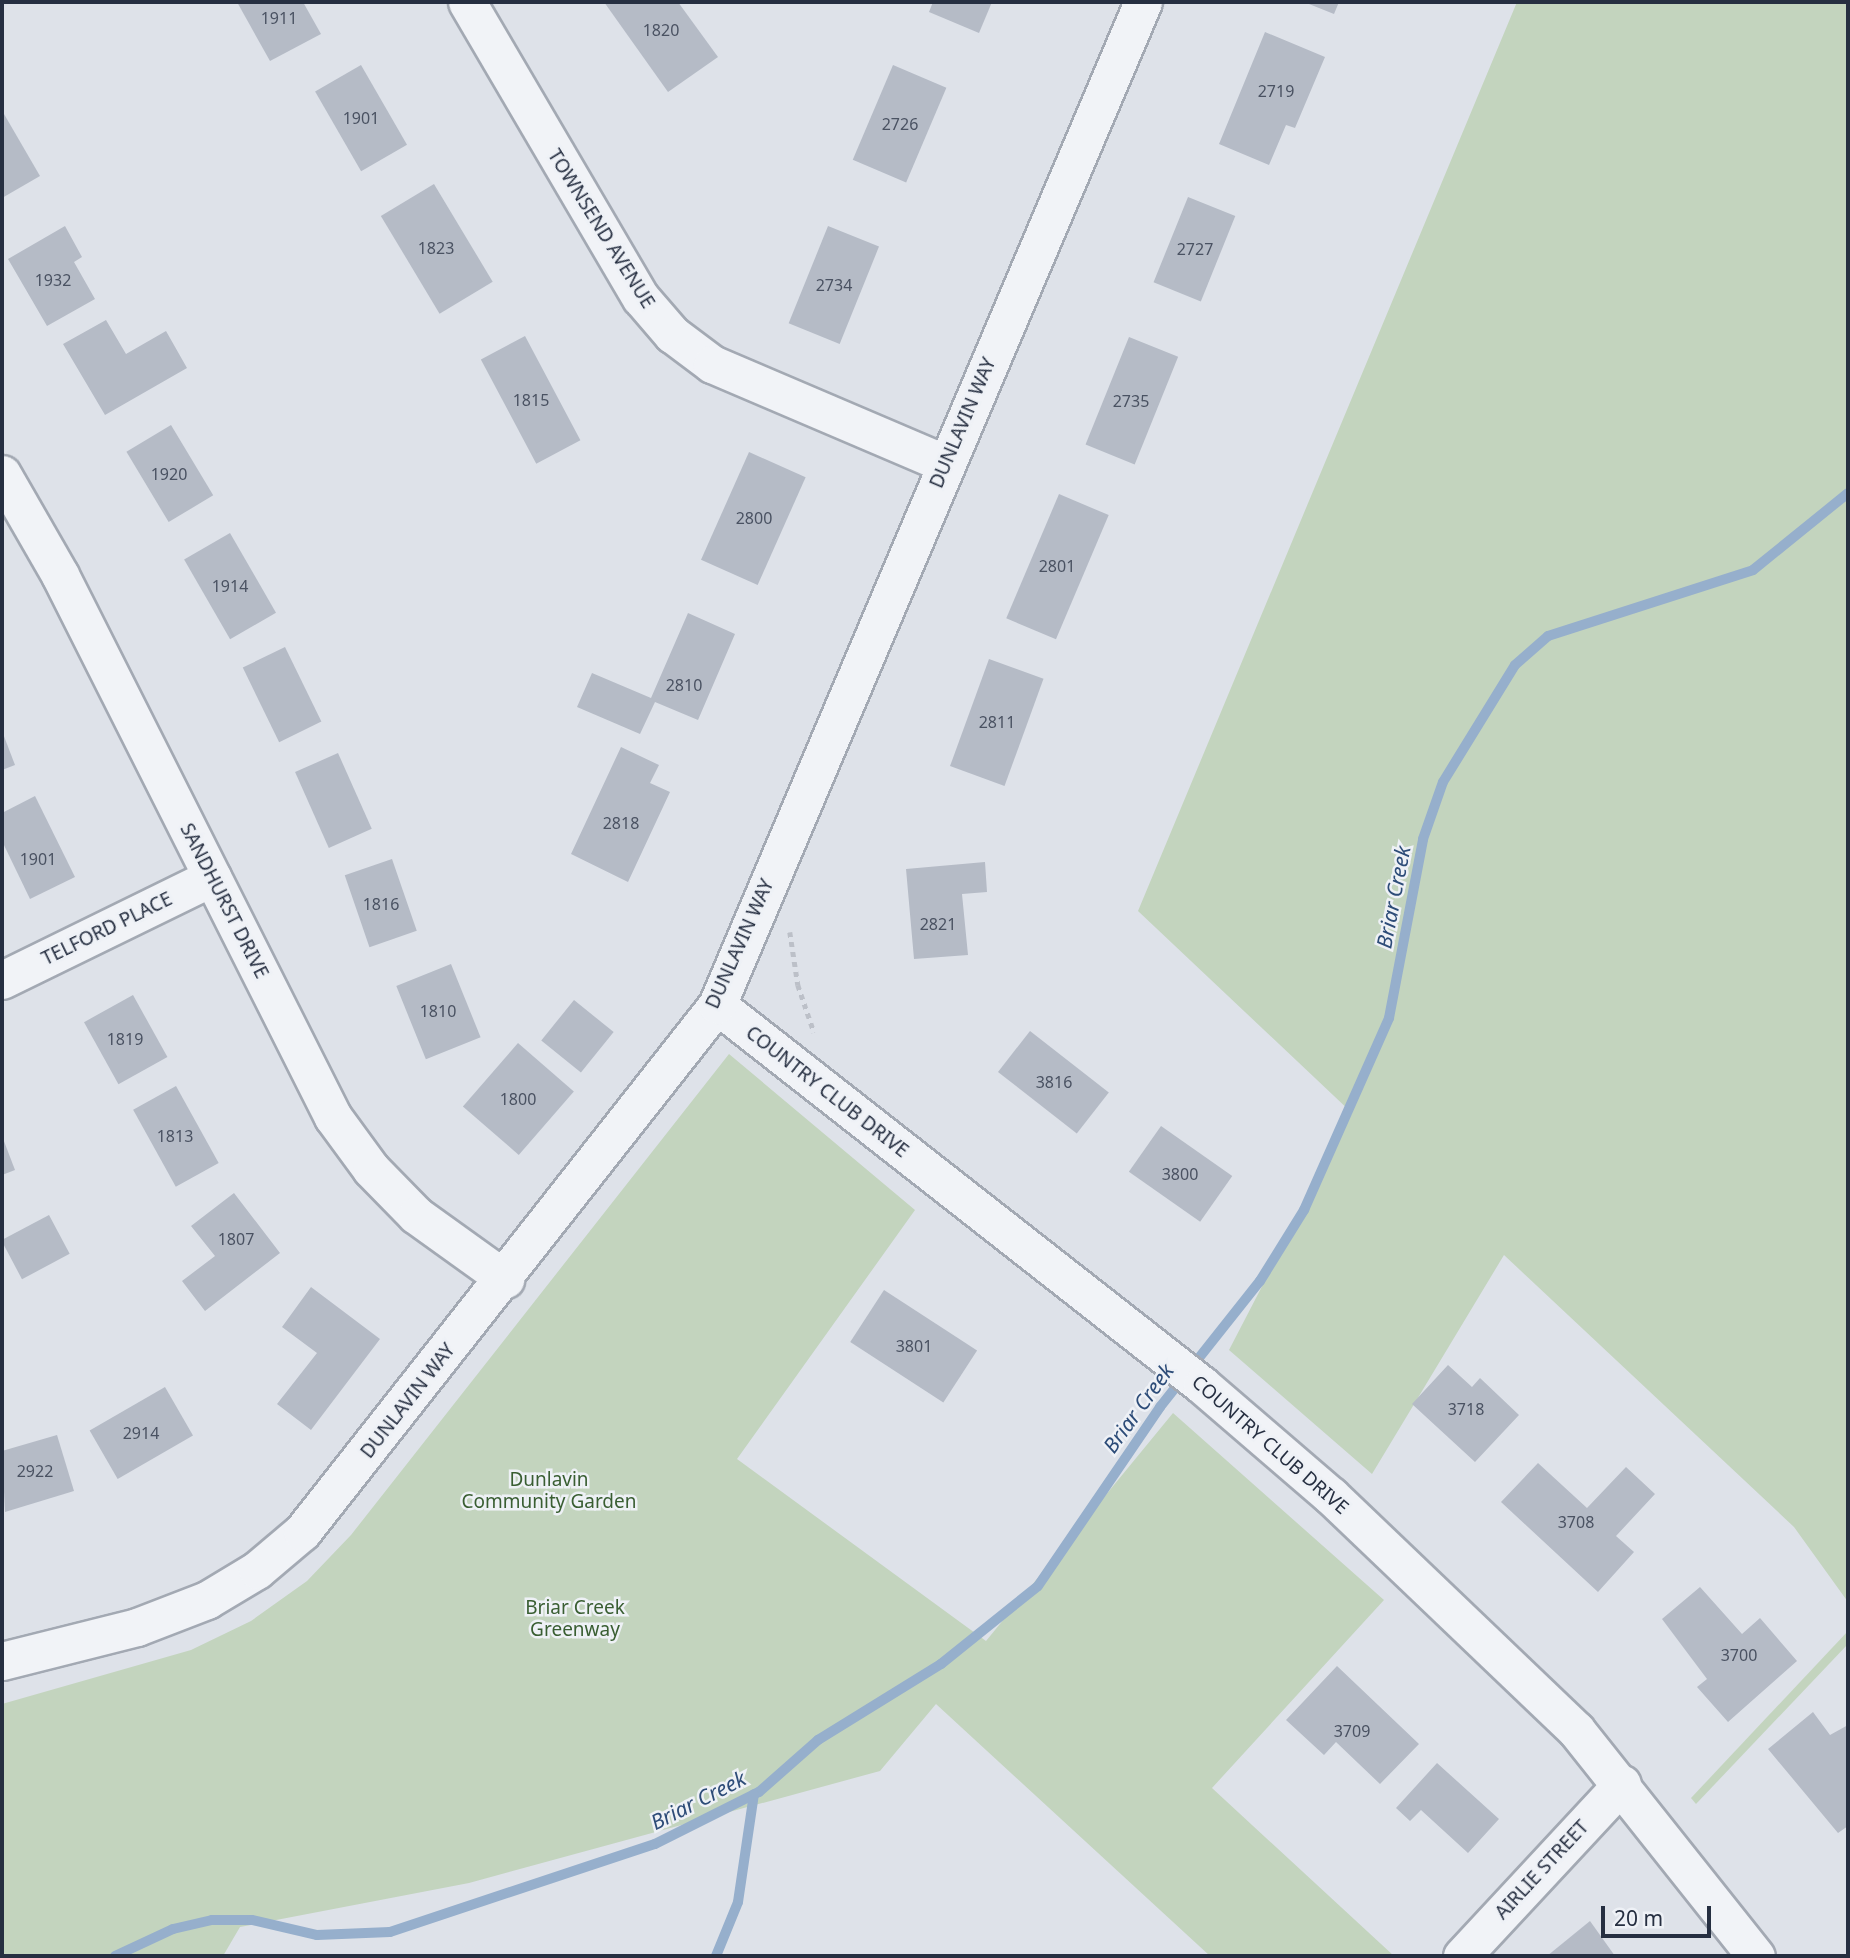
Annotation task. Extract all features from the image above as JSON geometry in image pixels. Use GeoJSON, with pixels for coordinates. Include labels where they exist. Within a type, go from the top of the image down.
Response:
{"type":"FeatureCollection","features":[{"type":"Feature","properties":{"kind":"street","name":"TOWNSEND AVENUE"},"geometry":{"type":"LineString","coordinates":[[467,2],[641,298],[672,334],[712,363],[946,464]]}},
{"type":"Feature","properties":{"kind":"street","name":"DUNLAVIN WAY"},"geometry":{"type":"LineString","coordinates":[[2,1661],[136,1627],[207,1600],[257,1570],[302,1532],[505,1279],[717,1005],[1143,2]]}},
{"type":"Feature","properties":{"kind":"street","name":"SANDHURST DRIVE"},"geometry":{"type":"LineString","coordinates":[[2,474],[60,575],[333,1117],[370,1169],[416,1215],[505,1279]]}},
{"type":"Feature","properties":{"kind":"street","name":"TELFORD PLACE"},"geometry":{"type":"LineString","coordinates":[[2,980],[212,877]]}},
{"type":"Feature","properties":{"kind":"street","name":"COUNTRY CLUB DRIVE"},"geometry":{"type":"LineString","coordinates":[[717,1005],[1228,1407],[1460,1615],[1622,1784],[1756,1956]]}},
{"type":"Feature","properties":{"kind":"street","name":"AIRLIE STREET"},"geometry":{"type":"LineString","coordinates":[[1462,1956],[1622,1784]]}},
{"type":"Feature","properties":{"kind":"path"},"geometry":{"type":"LineString","coordinates":[[790,923],[798,985],[817,1037]]}},
{"type":"Feature","properties":{"kind":"green space"},"geometry":{"type":"Polygon","coordinates":[[[1517,2],[1848,2],[1848,1602],[1794,1527],[1504,1255],[1372,1474],[1229,1350],[1352,1113],[1138,911],[1517,2]]]}},
{"type":"Feature","properties":{"kind":"green space","name":"Briar Creek Greenway"},"geometry":{"type":"Polygon","coordinates":[[[729,1054],[915,1210],[737,1459],[986,1641],[1173,1413],[1384,1600],[1212,1788],[1394,1956],[1210,1956],[936,1704],[880,1771],[469,1883],[240,1927],[223,1956],[2,1956],[2,1704],[191,1650],[251,1621],[307,1581],[351,1535],[729,1054]]]}},
{"type":"Feature","properties":{"kind":"green space"},"geometry":{"type":"Polygon","coordinates":[[[1848,1631],[1848,1644],[1696,1804],[1691,1798],[1848,1631]]]}},
{"type":"Feature","properties":{"kind":"building"},"geometry":{"type":"Polygon","coordinates":[[[237,2],[303,2],[321,34],[270,61],[237,2]]]}},
{"type":"Feature","properties":{"kind":"building"},"geometry":{"type":"Polygon","coordinates":[[[604,2],[678,2],[718,57],[668,92],[604,2]]]}},
{"type":"Feature","properties":{"kind":"building"},"geometry":{"type":"Polygon","coordinates":[[[933,2],[992,2],[979,33],[929,12],[933,2]]]}},
{"type":"Feature","properties":{"kind":"building"},"geometry":{"type":"Polygon","coordinates":[[[1304,2],[1339,2],[1334,14],[1304,2]]]}},
{"type":"Feature","properties":{"kind":"building"},"geometry":{"type":"Polygon","coordinates":[[[1265,32],[1325,57],[1295,128],[1286,125],[1269,165],[1219,144],[1265,32]]]}},
{"type":"Feature","properties":{"kind":"building"},"geometry":{"type":"Polygon","coordinates":[[[361,65],[407,145],[361,171],[315,92],[361,65]]]}},
{"type":"Feature","properties":{"kind":"building"},"geometry":{"type":"Polygon","coordinates":[[[893,65],[946,88],[906,182],[853,160],[893,65]]]}},
{"type":"Feature","properties":{"kind":"building"},"geometry":{"type":"Polygon","coordinates":[[[4,114],[40,176],[2,198],[2,115],[4,114]]]}},
{"type":"Feature","properties":{"kind":"building"},"geometry":{"type":"Polygon","coordinates":[[[434,184],[493,282],[440,314],[381,216],[434,184]]]}},
{"type":"Feature","properties":{"kind":"building"},"geometry":{"type":"Polygon","coordinates":[[[1188,197],[1235,216],[1201,301],[1154,282],[1188,197]]]}},
{"type":"Feature","properties":{"kind":"building"},"geometry":{"type":"Polygon","coordinates":[[[65,226],[82,257],[74,262],[95,299],[47,326],[8,259],[65,226]]]}},
{"type":"Feature","properties":{"kind":"building"},"geometry":{"type":"Polygon","coordinates":[[[828,226],[879,247],[840,344],[789,323],[828,226]]]}},
{"type":"Feature","properties":{"kind":"building"},"geometry":{"type":"Polygon","coordinates":[[[106,320],[126,354],[166,331],[187,368],[105,415],[63,344],[106,320]]]}},
{"type":"Feature","properties":{"kind":"building"},"geometry":{"type":"Polygon","coordinates":[[[525,336],[580,440],[536,464],[481,359],[525,336]]]}},
{"type":"Feature","properties":{"kind":"building"},"geometry":{"type":"Polygon","coordinates":[[[1129,337],[1178,357],[1135,464],[1086,445],[1129,337]]]}},
{"type":"Feature","properties":{"kind":"building"},"geometry":{"type":"Polygon","coordinates":[[[171,425],[213,495],[169,522],[126,452],[171,425]]]}},
{"type":"Feature","properties":{"kind":"building"},"geometry":{"type":"Polygon","coordinates":[[[749,452],[806,477],[758,585],[701,560],[749,452]]]}},
{"type":"Feature","properties":{"kind":"building"},"geometry":{"type":"Polygon","coordinates":[[[1059,494],[1109,515],[1056,639],[1006,618],[1059,494]]]}},
{"type":"Feature","properties":{"kind":"building"},"geometry":{"type":"Polygon","coordinates":[[[230,533],[276,613],[230,639],[184,560],[230,533]]]}},
{"type":"Feature","properties":{"kind":"building"},"geometry":{"type":"Polygon","coordinates":[[[688,613],[735,634],[698,720],[655,702],[640,734],[577,707],[592,673],[651,698],[688,613]]]}},
{"type":"Feature","properties":{"kind":"building"},"geometry":{"type":"Polygon","coordinates":[[[285,647],[321,722],[279,742],[243,668],[285,647]]]}},
{"type":"Feature","properties":{"kind":"building"},"geometry":{"type":"Polygon","coordinates":[[[989,659],[1044,679],[1005,786],[950,766],[989,659]]]}},
{"type":"Feature","properties":{"kind":"building"},"geometry":{"type":"Polygon","coordinates":[[[2,731],[15,765],[2,770],[2,731]]]}},
{"type":"Feature","properties":{"kind":"building"},"geometry":{"type":"Polygon","coordinates":[[[621,747],[659,765],[650,783],[670,792],[628,882],[571,854],[621,747]]]}},
{"type":"Feature","properties":{"kind":"building"},"geometry":{"type":"Polygon","coordinates":[[[338,753],[372,829],[329,848],[295,772],[338,753]]]}},
{"type":"Feature","properties":{"kind":"building"},"geometry":{"type":"Polygon","coordinates":[[[35,796],[75,877],[30,899],[2,841],[2,813],[35,796]]]}},
{"type":"Feature","properties":{"kind":"building"},"geometry":{"type":"Polygon","coordinates":[[[392,859],[417,931],[369,947],[345,875],[392,859]]]}},
{"type":"Feature","properties":{"kind":"building"},"geometry":{"type":"Polygon","coordinates":[[[985,862],[987,892],[962,894],[968,955],[914,959],[906,869],[985,862]]]}},
{"type":"Feature","properties":{"kind":"building"},"geometry":{"type":"Polygon","coordinates":[[[451,964],[481,1037],[426,1059],[396,986],[451,964]]]}},
{"type":"Feature","properties":{"kind":"building"},"geometry":{"type":"Polygon","coordinates":[[[133,995],[167,1057],[118,1084],[84,1022],[133,995]]]}},
{"type":"Feature","properties":{"kind":"building"},"geometry":{"type":"Polygon","coordinates":[[[574,1000],[614,1032],[581,1073],[541,1040],[574,1000]]]}},
{"type":"Feature","properties":{"kind":"building"},"geometry":{"type":"Polygon","coordinates":[[[1030,1031],[1109,1093],[1077,1134],[998,1072],[1030,1031]]]}},
{"type":"Feature","properties":{"kind":"building"},"geometry":{"type":"Polygon","coordinates":[[[518,1043],[574,1092],[519,1155],[463,1106],[518,1043]]]}},
{"type":"Feature","properties":{"kind":"building"},"geometry":{"type":"Polygon","coordinates":[[[176,1086],[219,1163],[176,1187],[133,1110],[176,1086]]]}},
{"type":"Feature","properties":{"kind":"building"},"geometry":{"type":"Polygon","coordinates":[[[1161,1126],[1232,1176],[1200,1222],[1129,1172],[1161,1126]]]}},
{"type":"Feature","properties":{"kind":"building"},"geometry":{"type":"Polygon","coordinates":[[[2,1136],[15,1170],[2,1175],[2,1136]]]}},
{"type":"Feature","properties":{"kind":"building"},"geometry":{"type":"Polygon","coordinates":[[[234,1193],[280,1253],[205,1311],[182,1281],[215,1256],[191,1226],[234,1193]]]}},
{"type":"Feature","properties":{"kind":"building"},"geometry":{"type":"Polygon","coordinates":[[[49,1215],[70,1254],[22,1279],[2,1240],[49,1215]]]}},
{"type":"Feature","properties":{"kind":"building"},"geometry":{"type":"Polygon","coordinates":[[[311,1287],[380,1339],[311,1430],[277,1404],[317,1353],[282,1327],[311,1287]]]}},
{"type":"Feature","properties":{"kind":"building"},"geometry":{"type":"Polygon","coordinates":[[[884,1290],[977,1350],[943,1402],[850,1342],[884,1290]]]}},
{"type":"Feature","properties":{"kind":"building"},"geometry":{"type":"Polygon","coordinates":[[[1448,1365],[1472,1387],[1480,1378],[1519,1415],[1475,1462],[1412,1404],[1448,1365]]]}},
{"type":"Feature","properties":{"kind":"building"},"geometry":{"type":"Polygon","coordinates":[[[165,1387],[193,1435],[118,1479],[90,1430],[165,1387]]]}},
{"type":"Feature","properties":{"kind":"building"},"geometry":{"type":"Polygon","coordinates":[[[57,1435],[74,1491],[5,1512],[2,1451],[57,1435]]]}},
{"type":"Feature","properties":{"kind":"building"},"geometry":{"type":"Polygon","coordinates":[[[1538,1463],[1587,1508],[1626,1467],[1655,1494],[1616,1536],[1634,1552],[1598,1592],[1501,1502],[1538,1463]]]}},
{"type":"Feature","properties":{"kind":"building"},"geometry":{"type":"Polygon","coordinates":[[[1700,1587],[1742,1634],[1760,1618],[1797,1661],[1728,1722],[1697,1687],[1707,1679],[1662,1619],[1700,1587]]]}},
{"type":"Feature","properties":{"kind":"building"},"geometry":{"type":"Polygon","coordinates":[[[1337,1666],[1419,1744],[1380,1784],[1336,1742],[1324,1755],[1286,1720],[1337,1666]]]}},
{"type":"Feature","properties":{"kind":"building"},"geometry":{"type":"Polygon","coordinates":[[[1813,1712],[1830,1735],[1848,1725],[1848,1826],[1838,1833],[1768,1749],[1813,1712]]]}},
{"type":"Feature","properties":{"kind":"building"},"geometry":{"type":"Polygon","coordinates":[[[1437,1763],[1499,1819],[1468,1853],[1421,1810],[1410,1821],[1396,1808],[1437,1763]]]}},
{"type":"Feature","properties":{"kind":"building"},"geometry":{"type":"Polygon","coordinates":[[[1590,1921],[1615,1956],[1547,1956],[1590,1921]]]}},
{"type":"Feature","properties":{"kind":"waterway","name":"Briar Creek"},"geometry":{"type":"LineString","coordinates":[[115,1956],[173,1929],[212,1920],[252,1920],[317,1935],[390,1932],[655,1844],[759,1792],[818,1740],[941,1664],[1038,1586],[1160,1407],[1260,1281],[1304,1210],[1389,1018],[1423,839],[1443,782],[1515,665],[1548,636],[1753,570],[1848,493]]}},
{"type":"Feature","properties":{"kind":"waterway"},"geometry":{"type":"LineString","coordinates":[[716,1956],[738,1902],[754,1794]]}},
{"type":"Feature","properties":{"kind":"park label","name":"Dunlavin Community Garden"},"geometry":{"type":"Point","coordinates":[549,1491]}}]}
